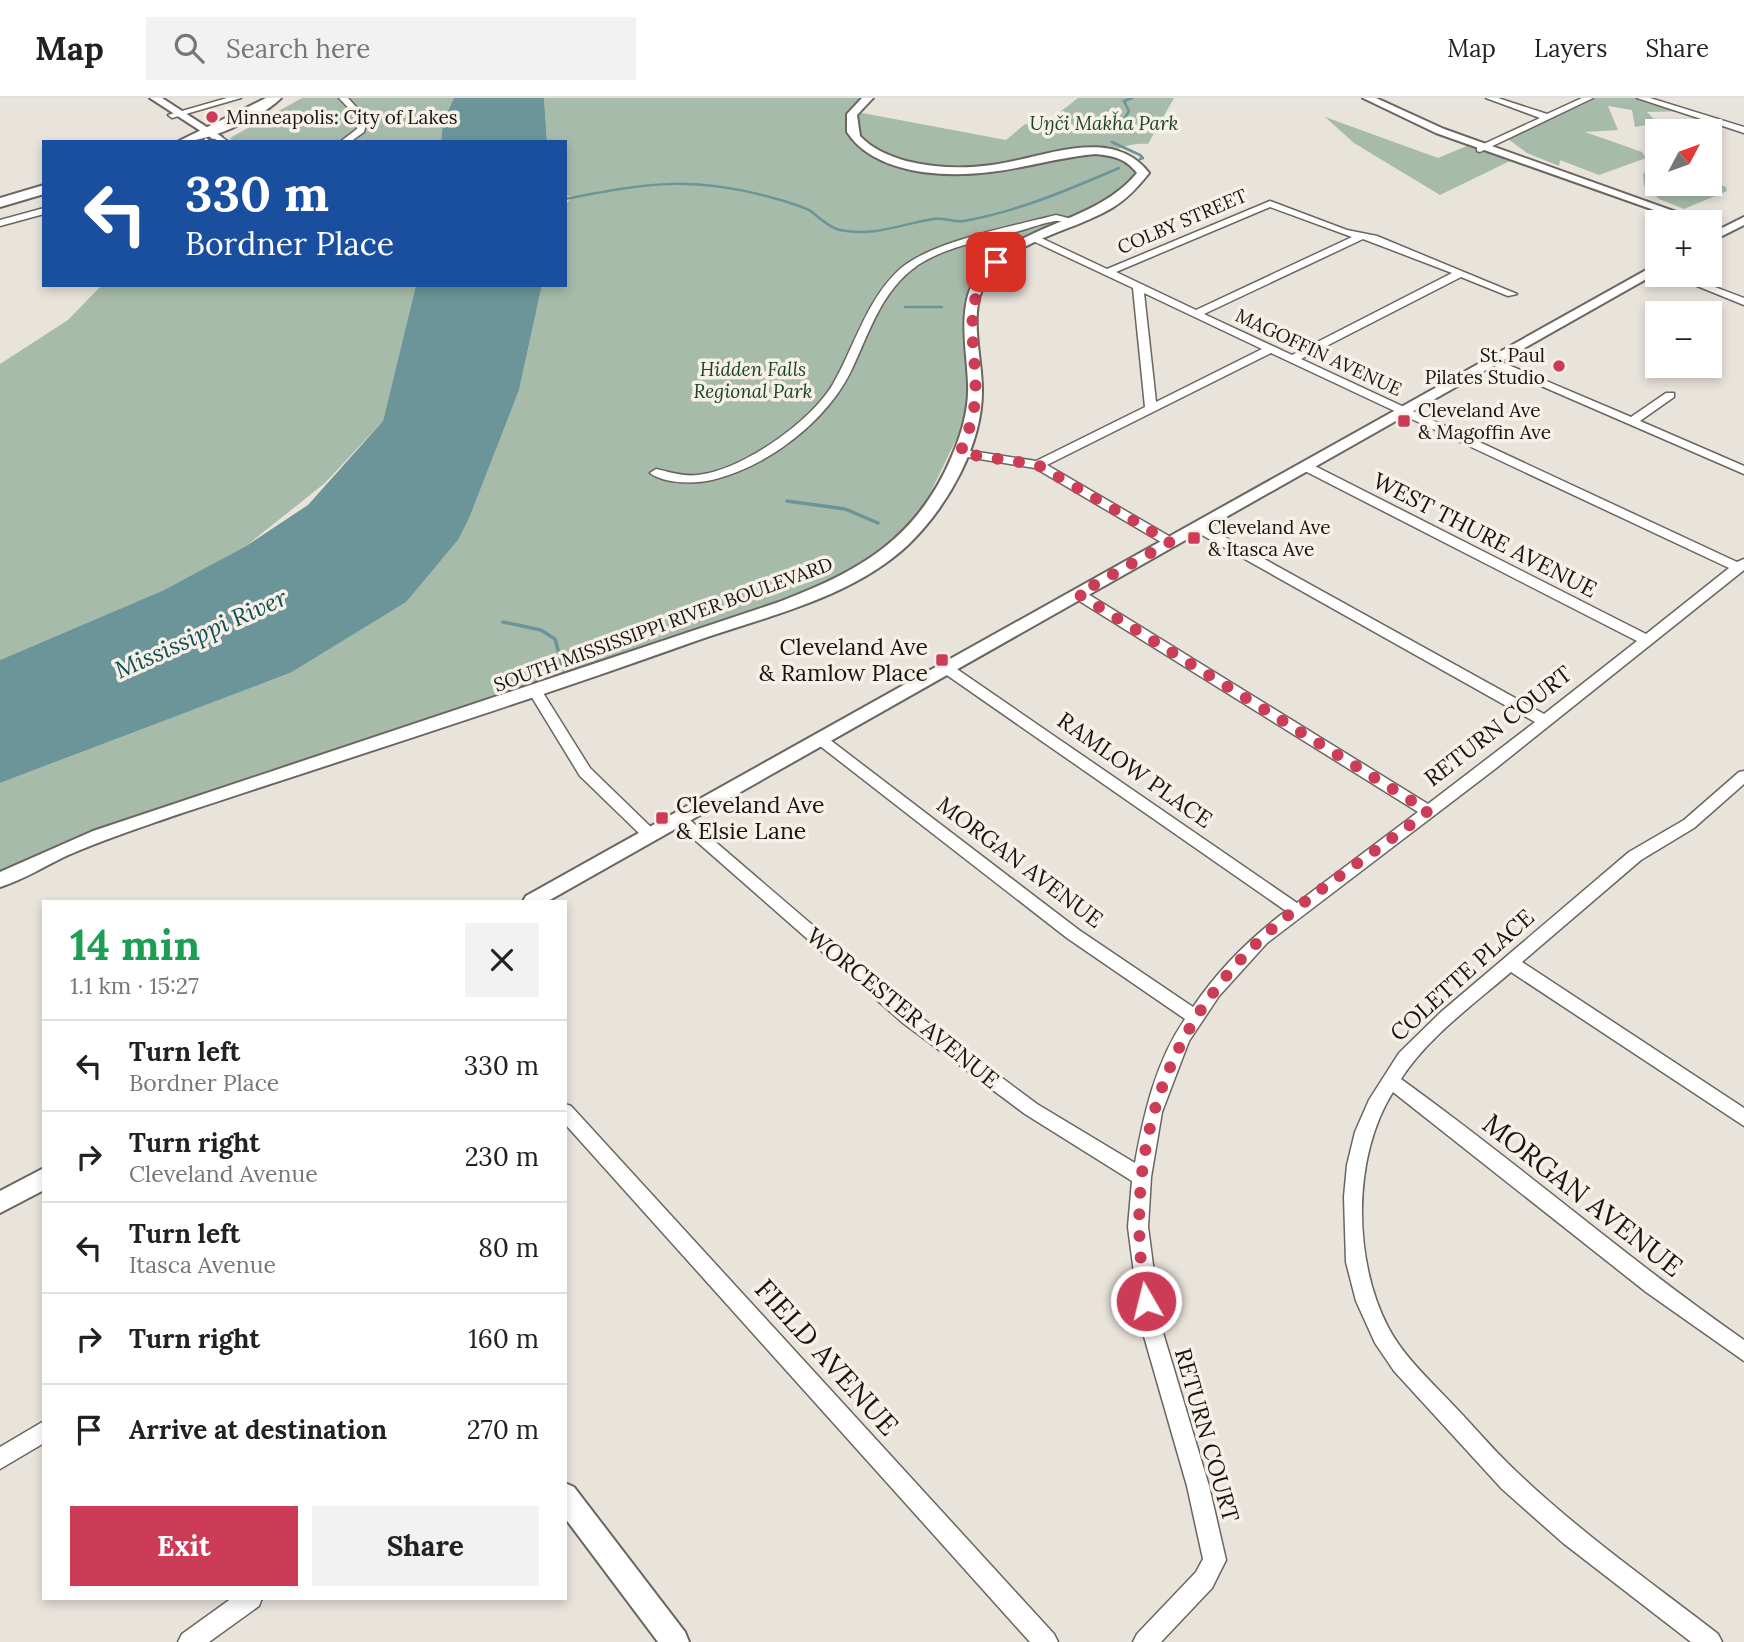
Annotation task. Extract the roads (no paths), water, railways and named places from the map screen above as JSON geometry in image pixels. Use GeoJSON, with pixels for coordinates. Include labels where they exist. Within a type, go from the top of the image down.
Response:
{"type":"FeatureCollection","features":[{"type":"Feature","properties":{"kind":"highway"},"geometry":{"type":"LineString","coordinates":[[210,139],[275,98]]}},
{"type":"Feature","properties":{"kind":"highway"},"geometry":{"type":"LineString","coordinates":[[210,139],[290,98]]}},
{"type":"Feature","properties":{"kind":"highway"},"geometry":{"type":"LineString","coordinates":[[0,203],[42,190]]}},
{"type":"Feature","properties":{"kind":"highway"},"geometry":{"type":"LineString","coordinates":[[0,211],[42,198]]}},
{"type":"Feature","properties":{"kind":"street"},"geometry":{"type":"LineString","coordinates":[[155,98],[210,139]]}},
{"type":"Feature","properties":{"kind":"street"},"geometry":{"type":"LineString","coordinates":[[176,113],[237,98]]}},
{"type":"Feature","properties":{"kind":"street"},"geometry":{"type":"LineString","coordinates":[[343,98],[363,119],[361,130],[347,140]]}},
{"type":"Feature","properties":{"kind":"street","name":"SOUTH MISSISSIPPI RIVER BOULEVARD"},"geometry":{"type":"LineString","coordinates":[[0,880],[87,838],[535,691],[822,589],[860,571],[892,549],[922,522],[960,453],[969,429],[975,400],[975,292],[996,262],[1036,239],[1075,222],[1129,188],[1142,176],[1139,165],[1114,154],[1086,150],[985,170],[937,170],[903,163],[869,149],[852,132],[852,114],[868,98]]}},
{"type":"Feature","properties":{"kind":"street"},"geometry":{"type":"LineString","coordinates":[[1359,98],[1407,121],[1652,210]]}},
{"type":"Feature","properties":{"kind":"street"},"geometry":{"type":"LineString","coordinates":[[1368,98],[1482,148],[1663,210]]}},
{"type":"Feature","properties":{"kind":"street"},"geometry":{"type":"LineString","coordinates":[[1490,98],[1547,117]]}},
{"type":"Feature","properties":{"kind":"street"},"geometry":{"type":"LineString","coordinates":[[1482,148],[1589,98]]}},
{"type":"Feature","properties":{"kind":"street"},"geometry":{"type":"LineString","coordinates":[[1641,98],[1744,131]]}},
{"type":"Feature","properties":{"kind":"street","name":"COLBY STREET"},"geometry":{"type":"LineString","coordinates":[[1108,272],[1270,204],[1360,237]]}},
{"type":"Feature","properties":{"kind":"street"},"geometry":{"type":"LineString","coordinates":[[0,223],[42,212]]}},
{"type":"Feature","properties":{"kind":"street"},"geometry":{"type":"LineString","coordinates":[[656,473],[690,479],[710,476],[743,462],[808,421],[836,387],[881,299],[895,279],[915,262],[941,250],[1056,218],[1075,222]]}},
{"type":"Feature","properties":{"kind":"street"},"geometry":{"type":"LineString","coordinates":[[1722,227],[1744,220]]}},
{"type":"Feature","properties":{"kind":"street"},"geometry":{"type":"LineString","coordinates":[[1722,233],[1735,238]]}},
{"type":"Feature","properties":{"kind":"street"},"geometry":{"type":"LineString","coordinates":[[1195,314],[1360,237],[1374,238],[1512,294]]}},
{"type":"Feature","properties":{"kind":"street","name":"MAGOFFIN AVENUE"},"geometry":{"type":"LineString","coordinates":[[1036,239],[1741,566]]}},
{"type":"Feature","properties":{"kind":"street"},"geometry":{"type":"LineString","coordinates":[[1292,359],[1460,273]]}},
{"type":"Feature","properties":{"kind":"street"},"geometry":{"type":"LineString","coordinates":[[535,900],[1645,275]]}},
{"type":"Feature","properties":{"kind":"street"},"geometry":{"type":"LineString","coordinates":[[1138,287],[1151,409]]}},
{"type":"Feature","properties":{"kind":"street"},"geometry":{"type":"LineString","coordinates":[[1706,287],[1744,302]]}},
{"type":"Feature","properties":{"kind":"street"},"geometry":{"type":"LineString","coordinates":[[1038,465],[1271,349]]}},
{"type":"Feature","properties":{"kind":"street"},"geometry":{"type":"LineString","coordinates":[[1492,361],[1744,470]]}},
{"type":"Feature","properties":{"kind":"street"},"geometry":{"type":"LineString","coordinates":[[1632,421],[1670,395]]}},
{"type":"Feature","properties":{"kind":"street"},"geometry":{"type":"LineString","coordinates":[[960,453],[1038,465],[1170,542]]}},
{"type":"Feature","properties":{"kind":"street","name":"WEST THURE AVENUE"},"geometry":{"type":"LineString","coordinates":[[1305,467],[1646,640]]}},
{"type":"Feature","properties":{"kind":"street"},"geometry":{"type":"LineString","coordinates":[[1197,527],[1545,721]]}},
{"type":"Feature","properties":{"kind":"street","name":"RETURN COURT"},"geometry":{"type":"LineString","coordinates":[[1145,1642],[1204,1580],[1215,1560],[1198,1486],[1151,1326],[1139,1227],[1142,1177],[1153,1112],[1161,1087],[1194,1016],[1236,964],[1297,911],[1545,721],[1741,566]]}},
{"type":"Feature","properties":{"kind":"street"},"geometry":{"type":"LineString","coordinates":[[1078,594],[1428,811]]}},
{"type":"Feature","properties":{"kind":"street","name":"RAMLOW PLACE"},"geometry":{"type":"LineString","coordinates":[[946,668],[1297,911]]}},
{"type":"Feature","properties":{"kind":"street"},"geometry":{"type":"LineString","coordinates":[[535,691],[585,772],[650,835]]}},
{"type":"Feature","properties":{"kind":"street","name":"MORGAN AVENUE"},"geometry":{"type":"LineString","coordinates":[[820,739],[1073,934],[1194,1016]]}},
{"type":"Feature","properties":{"kind":"street","name":"COLETTE PLACE"},"geometry":{"type":"LineString","coordinates":[[1710,1642],[1616,1573],[1561,1526],[1493,1463],[1402,1364],[1381,1336],[1366,1301],[1356,1262],[1353,1227],[1356,1165],[1364,1132],[1389,1080],[1426,1035],[1635,856],[1689,824],[1744,776]]}},
{"type":"Feature","properties":{"kind":"street","name":"WORCESTER AVENUE"},"geometry":{"type":"LineString","coordinates":[[679,819],[909,1018],[1031,1109],[1142,1177]]}},
{"type":"Feature","properties":{"kind":"street"},"geometry":{"type":"LineString","coordinates":[[1510,963],[1744,1118]]}},
{"type":"Feature","properties":{"kind":"street","name":"MORGAN AVENUE"},"geometry":{"type":"LineString","coordinates":[[1389,1080],[1507,1169],[1642,1279],[1744,1352]]}},
{"type":"Feature","properties":{"kind":"street","name":"FIELD AVENUE"},"geometry":{"type":"LineString","coordinates":[[567,1113],[1046,1642]]}},
{"type":"Feature","properties":{"kind":"street"},"geometry":{"type":"LineString","coordinates":[[0,1203],[42,1179]]}},
{"type":"Feature","properties":{"kind":"street"},"geometry":{"type":"LineString","coordinates":[[0,1459],[42,1432]]}},
{"type":"Feature","properties":{"kind":"street"},"geometry":{"type":"LineString","coordinates":[[567,1499],[670,1640]]}},
{"type":"Feature","properties":{"kind":"street"},"geometry":{"type":"LineString","coordinates":[[190,1642],[248,1600]]}},
{"type":"Feature","properties":{"kind":"water"},"geometry":{"type":"Polygon","coordinates":[[[454,98],[544,98],[547,140],[441,140],[443,122],[454,98]]]}},
{"type":"Feature","properties":{"kind":"water","name":"Mississippi River"},"geometry":{"type":"Polygon","coordinates":[[[416,287],[542,287],[519,390],[469,518],[458,540],[406,602],[290,673],[0,783],[0,660],[164,590],[246,546],[308,505],[383,421],[416,287]]]}},
{"type":"Feature","properties":{"kind":"waterway"},"geometry":{"type":"LineString","coordinates":[[1117,131],[1129,111],[1124,101],[1132,98]]}},
{"type":"Feature","properties":{"kind":"waterway"},"geometry":{"type":"LineString","coordinates":[[1112,142],[1140,155],[1143,158],[1140,159]]}},
{"type":"Feature","properties":{"kind":"waterway"},"geometry":{"type":"LineString","coordinates":[[567,199],[650,185],[699,184],[725,187],[784,201],[809,210],[836,229],[865,232],[933,219],[960,221],[1004,212],[1119,168]]}},
{"type":"Feature","properties":{"kind":"waterway"},"geometry":{"type":"LineString","coordinates":[[905,307],[942,307]]}},
{"type":"Feature","properties":{"kind":"waterway"},"geometry":{"type":"LineString","coordinates":[[787,501],[845,509],[878,523]]}},
{"type":"Feature","properties":{"kind":"waterway"},"geometry":{"type":"LineString","coordinates":[[503,622],[541,630],[555,639],[563,668]]}},
{"type":"Feature","properties":{"kind":"place","name":"Minneapolis: City of Lakes"},"geometry":{"type":"Point","coordinates":[212,117]}},
{"type":"Feature","properties":{"kind":"place","name":"St. Paul Pilates Studio"},"geometry":{"type":"Point","coordinates":[1559,366]}},
{"type":"Feature","properties":{"kind":"place","name":"Cleveland Ave & Magoffin Ave"},"geometry":{"type":"Point","coordinates":[1404,421]}},
{"type":"Feature","properties":{"kind":"place","name":"Cleveland Ave & Itasca Ave"},"geometry":{"type":"Point","coordinates":[1194,538]}},
{"type":"Feature","properties":{"kind":"place","name":"Cleveland Ave & Ramlow Place"},"geometry":{"type":"Point","coordinates":[942,660]}},
{"type":"Feature","properties":{"kind":"place","name":"Cleveland Ave & Elsie Lane"},"geometry":{"type":"Point","coordinates":[662,818]}},
{"type":"Feature","properties":{"kind":"park label","name":"Uŋči Makȟa Park"},"geometry":{"type":"Point","coordinates":[1104,123]}},
{"type":"Feature","properties":{"kind":"park label","name":"Hidden Falls Regional Park"},"geometry":{"type":"Point","coordinates":[753,380]}}]}
